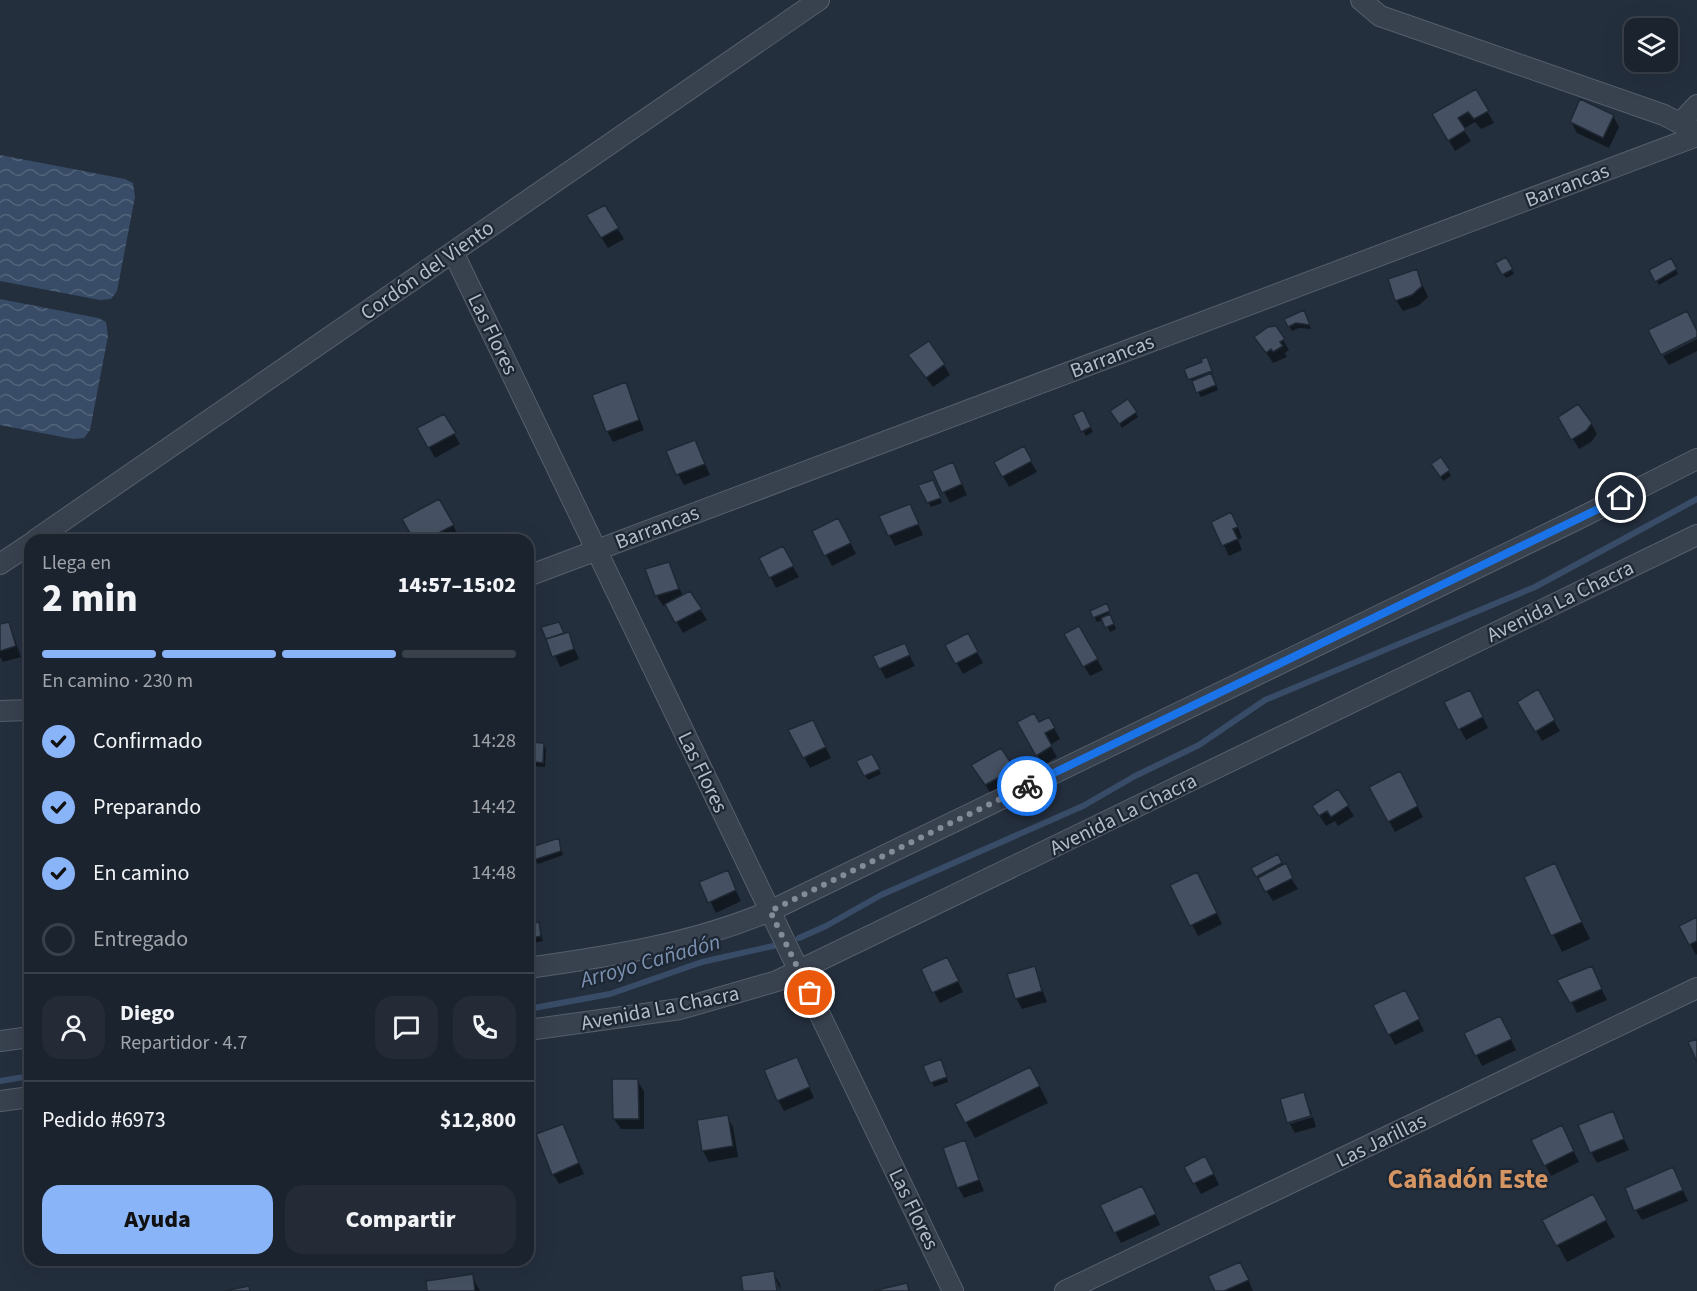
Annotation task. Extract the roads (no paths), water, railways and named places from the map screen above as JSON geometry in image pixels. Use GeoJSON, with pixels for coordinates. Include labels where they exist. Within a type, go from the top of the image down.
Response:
{"type":"FeatureCollection","features":[{"type":"Feature","properties":{"kind":"street","name":"Cordón del Viento"},"geometry":{"type":"LineString","coordinates":[[44,534],[819,0]]}},
{"type":"Feature","properties":{"kind":"street"},"geometry":{"type":"LineString","coordinates":[[1361,0],[1380,16],[1664,115],[1691,130],[1697,105]]}},
{"type":"Feature","properties":{"kind":"street","name":"Barrancas"},"geometry":{"type":"LineString","coordinates":[[534,574],[1691,130]]}},
{"type":"Feature","properties":{"kind":"street","name":"Las Flores"},"geometry":{"type":"LineString","coordinates":[[453,252],[953,1291]]}},
{"type":"Feature","properties":{"kind":"street"},"geometry":{"type":"LineString","coordinates":[[534,967],[644,951],[712,933],[770,911],[1697,459]]}},
{"type":"Feature","properties":{"kind":"street","name":"Avenida La Chacra"},"geometry":{"type":"LineString","coordinates":[[534,1029],[689,1007],[748,991],[799,971],[1697,535]]}},
{"type":"Feature","properties":{"kind":"street"},"geometry":{"type":"LineString","coordinates":[[0,564],[24,548]]}},
{"type":"Feature","properties":{"kind":"street"},"geometry":{"type":"LineString","coordinates":[[0,711],[24,710]]}},
{"type":"Feature","properties":{"kind":"street","name":"Las Jarillas"},"geometry":{"type":"LineString","coordinates":[[1065,1291],[1697,988]]}},
{"type":"Feature","properties":{"kind":"street"},"geometry":{"type":"LineString","coordinates":[[0,1041],[24,1038]]}},
{"type":"Feature","properties":{"kind":"street"},"geometry":{"type":"LineString","coordinates":[[0,1101],[24,1098]]}},
{"type":"Feature","properties":{"kind":"water"},"geometry":{"type":"Polygon","coordinates":[[[0,155],[125,179],[133,183],[135,197],[117,291],[111,299],[100,300],[0,281],[0,155]]]}},
{"type":"Feature","properties":{"kind":"water"},"geometry":{"type":"Polygon","coordinates":[[[0,299],[98,318],[106,322],[108,336],[90,430],[84,438],[73,439],[0,425],[0,299]]]}},
{"type":"Feature","properties":{"kind":"waterway","name":"Arroyo Cañadón"},"geometry":{"type":"LineString","coordinates":[[799,938],[826,926],[881,895],[1083,806],[1135,776],[1199,745],[1265,700],[1535,587],[1697,499]]}},
{"type":"Feature","properties":{"kind":"waterway","name":"Arroyo Cañadón"},"geometry":{"type":"LineString","coordinates":[[534,1008],[610,994],[702,962],[782,944]]}},
{"type":"Feature","properties":{"kind":"waterway","name":"Arroyo Cañadón"},"geometry":{"type":"LineString","coordinates":[[0,1081],[24,1077]]}},
{"type":"Feature","properties":{"kind":"district","name":"Cañadón Este"},"geometry":{"type":"Point","coordinates":[1468,1179]}}]}
